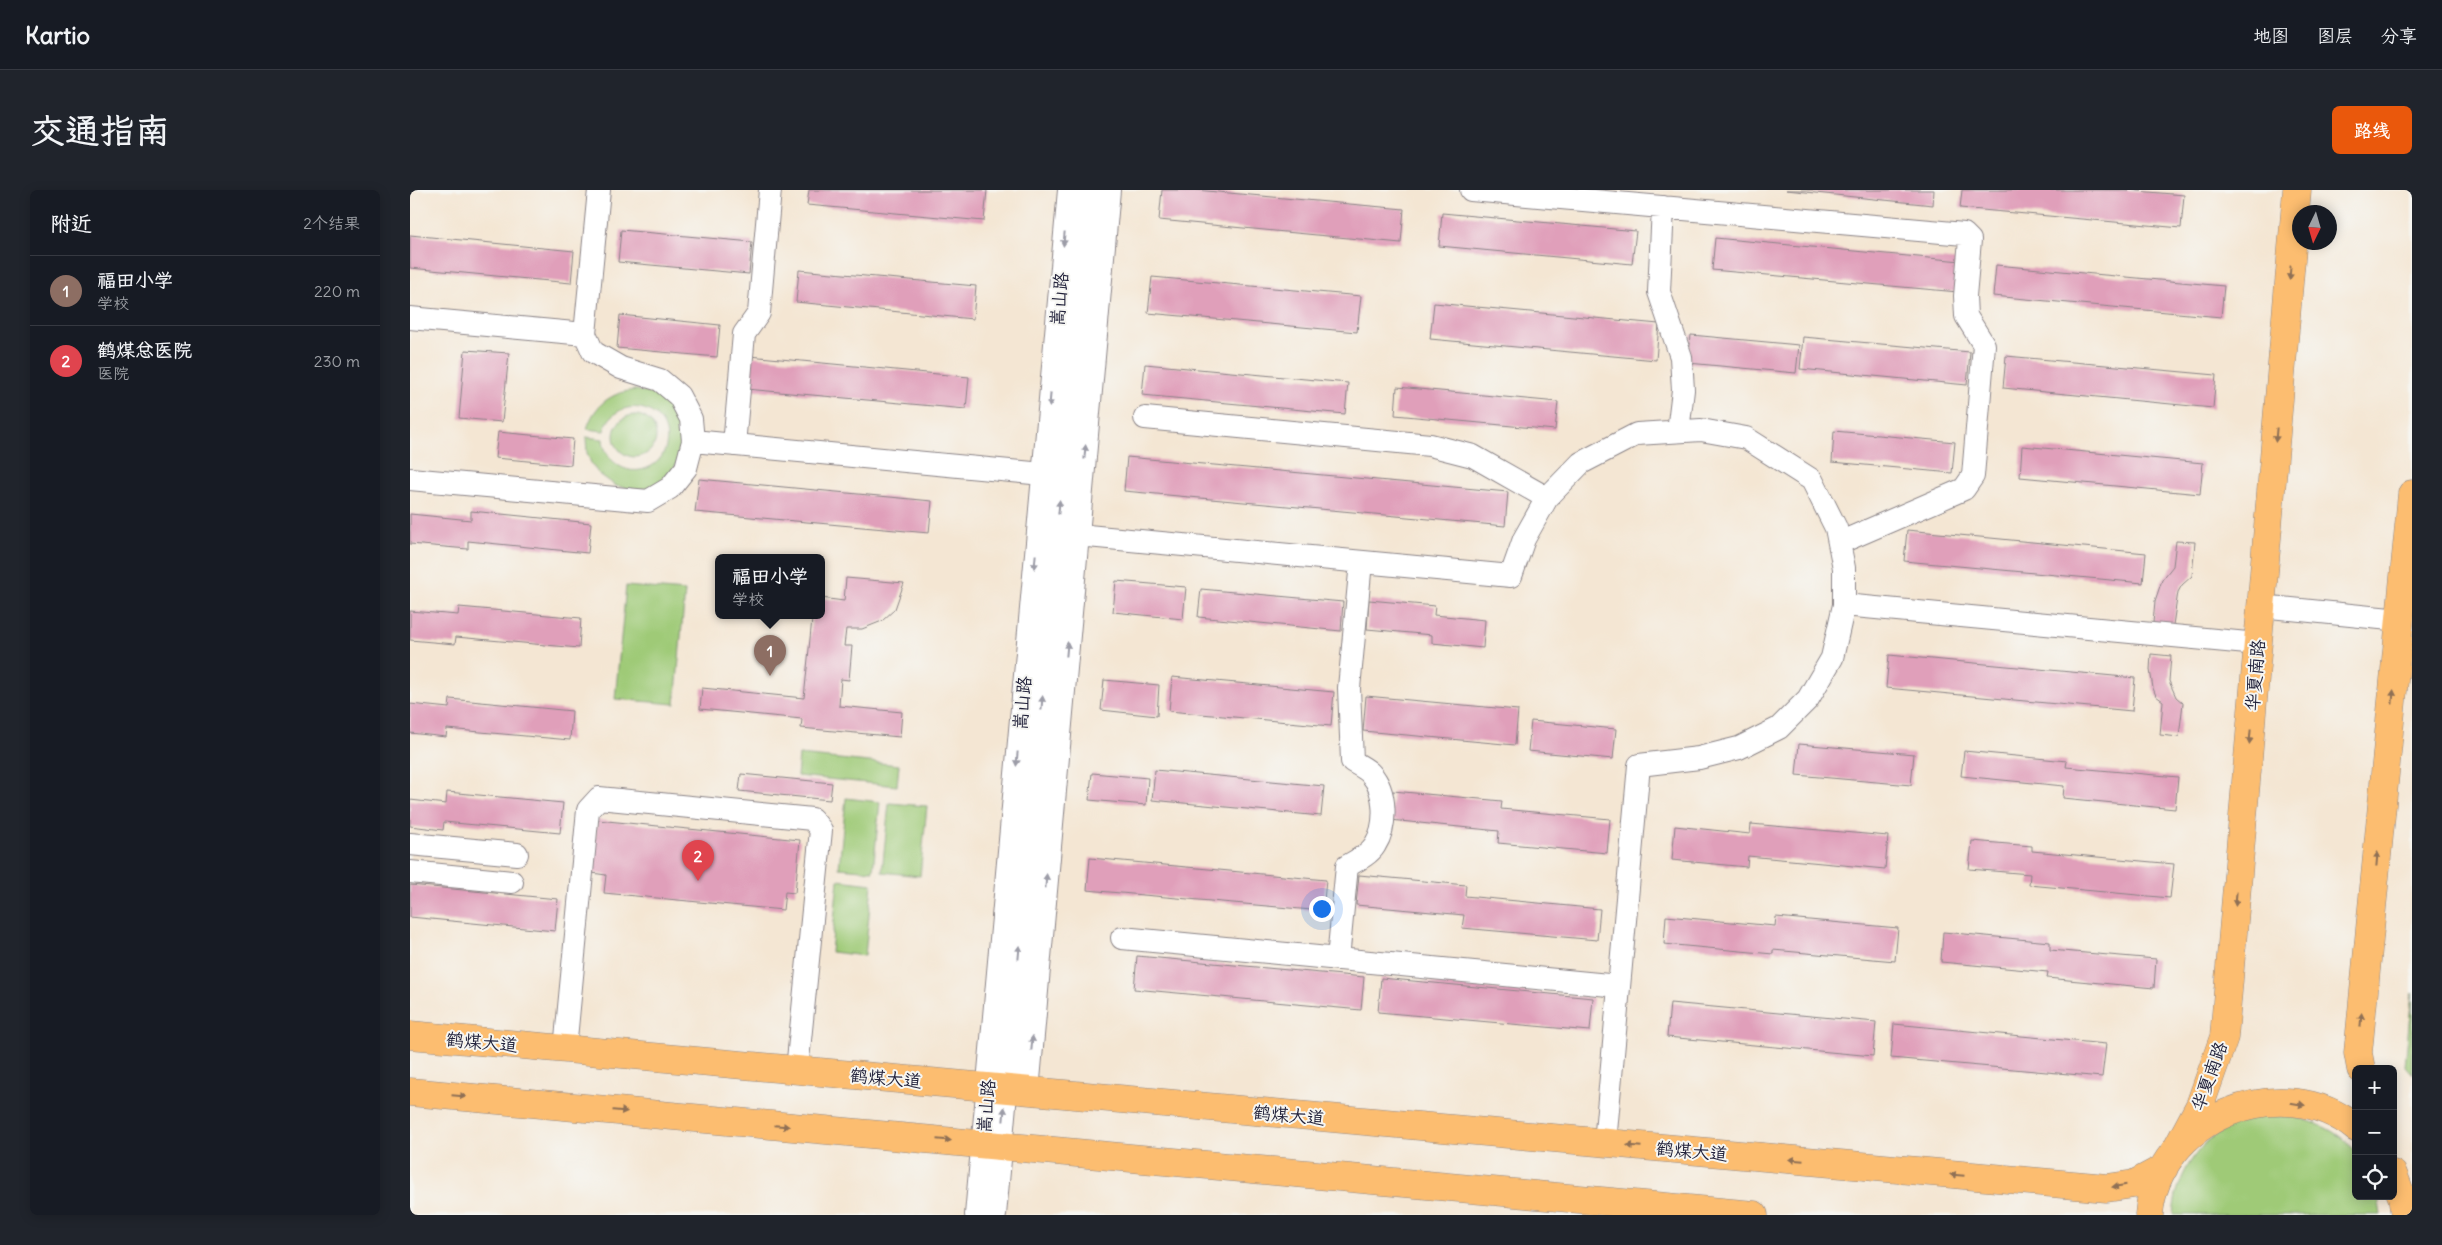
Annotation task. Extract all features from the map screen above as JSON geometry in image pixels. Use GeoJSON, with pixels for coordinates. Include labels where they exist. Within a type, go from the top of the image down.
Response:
{"type":"FeatureCollection","features":[{"type":"Feature","properties":{"kind":"main road","name":"华夏南路"},"geometry":{"type":"LineString","coordinates":[[2170,1159],[2200,1104],[2212,1077],[2224,1036],[2297,190]]}},
{"type":"Feature","properties":{"kind":"main road"},"geometry":{"type":"LineString","coordinates":[[2360,1065],[2358,1053],[2412,494]]}},
{"type":"Feature","properties":{"kind":"main road","name":"鹤煤大道"},"geometry":{"type":"LineString","coordinates":[[410,1035],[2107,1188],[2134,1184],[2170,1159]]}},
{"type":"Feature","properties":{"kind":"main road"},"geometry":{"type":"LineString","coordinates":[[410,1092],[1754,1215]]}},
{"type":"Feature","properties":{"kind":"main road","name":"鹤煤大道"},"geometry":{"type":"LineString","coordinates":[[2149,1215],[2155,1188],[2170,1159],[2191,1134],[2208,1121],[2228,1111],[2249,1104],[2271,1101],[2293,1102],[2334,1114],[2352,1125]]}},
{"type":"Feature","properties":{"kind":"street"},"geometry":{"type":"LineString","coordinates":[[410,479],[648,500],[670,488],[686,468],[693,441],[691,419],[679,396],[660,380],[621,368],[593,352],[585,334],[599,190]]}},
{"type":"Feature","properties":{"kind":"street"},"geometry":{"type":"LineString","coordinates":[[734,445],[744,334],[759,313],[770,190]]}},
{"type":"Feature","properties":{"kind":"street","name":"嵩山路"},"geometry":{"type":"LineString","coordinates":[[1007,1089],[1043,474],[1069,190]]}},
{"type":"Feature","properties":{"kind":"street","name":"嵩山路"},"geometry":{"type":"LineString","coordinates":[[976,1215],[1007,1089],[1088,190]]}},
{"type":"Feature","properties":{"kind":"street"},"geometry":{"type":"LineString","coordinates":[[1007,1089],[1077,535],[1109,190]]}},
{"type":"Feature","properties":{"kind":"street"},"geometry":{"type":"LineString","coordinates":[[1471,190],[1964,234],[1970,240],[1965,296],[1966,316],[1984,345],[1973,476],[1964,489],[1839,543]]}},
{"type":"Feature","properties":{"kind":"street"},"geometry":{"type":"LineString","coordinates":[[1663,207],[1659,292],[1681,357],[1683,390],[1678,431]]}},
{"type":"Feature","properties":{"kind":"street"},"geometry":{"type":"LineString","coordinates":[[410,318],[585,334]]}},
{"type":"Feature","properties":{"kind":"street"},"geometry":{"type":"LineString","coordinates":[[1145,418],[1430,445],[1472,456],[1547,498]]}},
{"type":"Feature","properties":{"kind":"street"},"geometry":{"type":"LineString","coordinates":[[1077,535],[1511,576],[1524,539],[1547,498],[1581,463],[1637,434],[1701,430],[1746,438],[1812,480],[1836,528],[1844,568],[1844,606],[1832,658],[1808,699],[1779,728],[1739,748],[1699,758],[1639,765],[1605,1143]]}},
{"type":"Feature","properties":{"kind":"street"},"geometry":{"type":"LineString","coordinates":[[693,441],[1043,474]]}},
{"type":"Feature","properties":{"kind":"street"},"geometry":{"type":"LineString","coordinates":[[1338,959],[1347,866],[1359,859],[1374,846],[1382,828],[1384,807],[1380,788],[1371,774],[1352,761],[1348,688],[1360,562]]}},
{"type":"Feature","properties":{"kind":"street"},"geometry":{"type":"LineString","coordinates":[[1844,606],[2258,644]]}},
{"type":"Feature","properties":{"kind":"street"},"geometry":{"type":"LineString","coordinates":[[2261,606],[2400,620]]}},
{"type":"Feature","properties":{"kind":"street"},"geometry":{"type":"LineString","coordinates":[[565,1049],[588,810],[599,798],[812,819],[820,830],[797,1070]]}},
{"type":"Feature","properties":{"kind":"street"},"geometry":{"type":"LineString","coordinates":[[410,844],[517,854]]}},
{"type":"Feature","properties":{"kind":"street"},"geometry":{"type":"LineString","coordinates":[[410,872],[512,882]]}},
{"type":"Feature","properties":{"kind":"street"},"geometry":{"type":"LineString","coordinates":[[1122,938],[1619,986]]}},
{"type":"Feature","properties":{"kind":"street","name":"嵩山路"},"geometry":{"type":"LineString","coordinates":[[992,1145],[995,1215]]}},
{"type":"Feature","properties":{"kind":"green space"},"geometry":{"type":"Polygon","coordinates":[[[636,390],[661,396],[679,414],[686,439],[672,474],[651,487],[638,490],[616,486],[598,473],[587,453],[586,437],[603,439],[607,454],[624,468],[639,470],[650,467],[656,462],[665,450],[666,432],[661,421],[653,413],[642,408],[631,408],[619,411],[610,419],[604,431],[587,429],[594,413],[605,401],[627,391],[636,390]]]}},
{"type":"Feature","properties":{"kind":"green space"},"geometry":{"type":"Polygon","coordinates":[[[639,415],[647,418],[653,424],[656,436],[653,448],[647,454],[631,457],[623,454],[617,448],[614,432],[617,424],[623,418],[639,415]]]}},
{"type":"Feature","properties":{"kind":"green space"},"geometry":{"type":"Polygon","coordinates":[[[626,586],[685,591],[675,704],[615,699],[626,586]]]}},
{"type":"Feature","properties":{"kind":"green space"},"geometry":{"type":"Polygon","coordinates":[[[799,755],[899,765],[897,786],[797,776],[799,755]]]}},
{"type":"Feature","properties":{"kind":"green space"},"geometry":{"type":"Polygon","coordinates":[[[846,798],[880,802],[873,871],[839,868],[846,798]]]}},
{"type":"Feature","properties":{"kind":"green space"},"geometry":{"type":"Polygon","coordinates":[[[889,803],[927,806],[920,876],[882,872],[889,803]]]}},
{"type":"Feature","properties":{"kind":"green space"},"geometry":{"type":"Polygon","coordinates":[[[838,880],[872,884],[865,956],[831,952],[838,880]]]}},
{"type":"Feature","properties":{"kind":"green space"},"geometry":{"type":"Polygon","coordinates":[[[2412,993],[2412,1074],[2405,1066],[2412,993]]]}},
{"type":"Feature","properties":{"kind":"green space"},"geometry":{"type":"Polygon","coordinates":[[[2258,1116],[2289,1116],[2308,1121],[2326,1128],[2342,1138],[2352,1148],[2352,1200],[2379,1200],[2381,1215],[2173,1215],[2175,1198],[2180,1182],[2197,1152],[2222,1130],[2237,1122],[2258,1116]]]}},
{"type":"Feature","properties":{"kind":"building"},"geometry":{"type":"Polygon","coordinates":[[[809,190],[987,190],[984,221],[807,205],[809,190]]]}},
{"type":"Feature","properties":{"kind":"building"},"geometry":{"type":"Polygon","coordinates":[[[1162,190],[1196,190],[1404,209],[1401,243],[1159,220],[1162,190]]]}},
{"type":"Feature","properties":{"kind":"building"},"geometry":{"type":"Polygon","coordinates":[[[1786,190],[1934,190],[1933,205],[1786,190]]]}},
{"type":"Feature","properties":{"kind":"building"},"geometry":{"type":"Polygon","coordinates":[[[1962,190],[2125,190],[2184,195],[2181,228],[1960,208],[1962,190]]]}},
{"type":"Feature","properties":{"kind":"building"},"geometry":{"type":"Polygon","coordinates":[[[1442,213],[1636,231],[1632,264],[1439,246],[1442,213]]]}},
{"type":"Feature","properties":{"kind":"building"},"geometry":{"type":"Polygon","coordinates":[[[621,230],[752,242],[749,274],[618,262],[621,230]]]}},
{"type":"Feature","properties":{"kind":"building"},"geometry":{"type":"Polygon","coordinates":[[[410,235],[574,251],[571,283],[410,268],[410,235]]]}},
{"type":"Feature","properties":{"kind":"building"},"geometry":{"type":"Polygon","coordinates":[[[1715,238],[1961,261],[1958,292],[1712,270],[1715,238]]]}},
{"type":"Feature","properties":{"kind":"building"},"geometry":{"type":"Polygon","coordinates":[[[1996,265],[2224,286],[2221,317],[1993,296],[1996,265]]]}},
{"type":"Feature","properties":{"kind":"building"},"geometry":{"type":"Polygon","coordinates":[[[799,270],[976,286],[973,319],[796,302],[799,270]]]}},
{"type":"Feature","properties":{"kind":"building"},"geometry":{"type":"Polygon","coordinates":[[[1152,277],[1361,296],[1357,332],[1148,313],[1152,277]]]}},
{"type":"Feature","properties":{"kind":"building"},"geometry":{"type":"Polygon","coordinates":[[[1434,303],[1659,324],[1656,360],[1430,339],[1434,303]]]}},
{"type":"Feature","properties":{"kind":"building"},"geometry":{"type":"Polygon","coordinates":[[[620,315],[720,325],[717,357],[617,348],[620,315]]]}},
{"type":"Feature","properties":{"kind":"building"},"geometry":{"type":"Polygon","coordinates":[[[1691,335],[1799,345],[1796,373],[1688,363],[1691,335]]]}},
{"type":"Feature","properties":{"kind":"building"},"geometry":{"type":"Polygon","coordinates":[[[1803,337],[1970,352],[1967,385],[1800,369],[1803,337]]]}},
{"type":"Feature","properties":{"kind":"building"},"geometry":{"type":"Polygon","coordinates":[[[465,350],[509,353],[502,422],[459,418],[465,350]]]}},
{"type":"Feature","properties":{"kind":"building"},"geometry":{"type":"Polygon","coordinates":[[[749,356],[969,377],[966,409],[746,389],[749,356]]]}},
{"type":"Feature","properties":{"kind":"building"},"geometry":{"type":"Polygon","coordinates":[[[2006,356],[2216,375],[2213,408],[2003,388],[2006,356]]]}},
{"type":"Feature","properties":{"kind":"building"},"geometry":{"type":"Polygon","coordinates":[[[1145,364],[1348,383],[1345,414],[1142,395],[1145,364]]]}},
{"type":"Feature","properties":{"kind":"building"},"geometry":{"type":"Polygon","coordinates":[[[1397,387],[1558,402],[1555,430],[1395,415],[1397,387]]]}},
{"type":"Feature","properties":{"kind":"building"},"geometry":{"type":"Polygon","coordinates":[[[1834,431],[1955,442],[1952,473],[1832,462],[1834,431]]]}},
{"type":"Feature","properties":{"kind":"building"},"geometry":{"type":"Polygon","coordinates":[[[498,432],[573,439],[571,465],[495,458],[498,432]]]}},
{"type":"Feature","properties":{"kind":"building"},"geometry":{"type":"Polygon","coordinates":[[[2022,446],[2203,463],[2200,494],[2020,477],[2022,446]]]}},
{"type":"Feature","properties":{"kind":"building"},"geometry":{"type":"Polygon","coordinates":[[[1127,457],[1508,492],[1505,526],[1124,491],[1127,457]]]}},
{"type":"Feature","properties":{"kind":"building"},"geometry":{"type":"Polygon","coordinates":[[[699,479],[932,501],[929,533],[695,512],[699,479]]]}},
{"type":"Feature","properties":{"kind":"building"},"geometry":{"type":"Polygon","coordinates":[[[471,511],[591,523],[588,553],[468,541],[468,549],[410,544],[410,514],[471,520],[471,511]]]}},
{"type":"Feature","properties":{"kind":"building"},"geometry":{"type":"Polygon","coordinates":[[[1907,530],[2146,553],[2143,583],[1904,561],[1907,530]]]}},
{"type":"Feature","properties":{"kind":"building"},"geometry":{"type":"Polygon","coordinates":[[[2176,541],[2195,542],[2192,576],[2182,585],[2178,592],[2173,625],[2153,623],[2155,601],[2162,580],[2173,566],[2176,541]]]}},
{"type":"Feature","properties":{"kind":"building"},"geometry":{"type":"Polygon","coordinates":[[[846,578],[904,583],[895,609],[882,621],[862,629],[846,629],[844,646],[852,646],[849,680],[841,679],[839,706],[902,712],[900,737],[801,728],[802,719],[700,709],[702,688],[804,698],[812,619],[825,619],[825,599],[844,601],[846,578]]]}},
{"type":"Feature","properties":{"kind":"building"},"geometry":{"type":"Polygon","coordinates":[[[1116,581],[1186,587],[1183,619],[1113,612],[1116,581]]]}},
{"type":"Feature","properties":{"kind":"building"},"geometry":{"type":"Polygon","coordinates":[[[1201,589],[1343,602],[1341,631],[1198,617],[1201,589]]]}},
{"type":"Feature","properties":{"kind":"building"},"geometry":{"type":"Polygon","coordinates":[[[1369,600],[1435,606],[1434,615],[1485,620],[1483,648],[1432,643],[1432,635],[1367,629],[1369,600]]]}},
{"type":"Feature","properties":{"kind":"building"},"geometry":{"type":"Polygon","coordinates":[[[459,607],[581,618],[579,648],[456,637],[455,644],[410,640],[410,611],[458,615],[459,607]]]}},
{"type":"Feature","properties":{"kind":"building"},"geometry":{"type":"Polygon","coordinates":[[[2151,654],[2171,656],[2169,681],[2176,697],[2183,703],[2179,737],[2160,735],[2163,701],[2156,696],[2153,688],[2150,670],[2151,654]]]}},
{"type":"Feature","properties":{"kind":"building"},"geometry":{"type":"Polygon","coordinates":[[[1889,655],[2135,678],[2132,711],[1886,688],[1889,655]]]}},
{"type":"Feature","properties":{"kind":"building"},"geometry":{"type":"Polygon","coordinates":[[[1172,677],[1334,692],[1331,726],[1169,711],[1172,677]]]}},
{"type":"Feature","properties":{"kind":"building"},"geometry":{"type":"Polygon","coordinates":[[[1104,680],[1159,685],[1157,716],[1101,710],[1104,680]]]}},
{"type":"Feature","properties":{"kind":"building"},"geometry":{"type":"Polygon","coordinates":[[[1366,696],[1518,710],[1515,745],[1363,731],[1366,696]]]}},
{"type":"Feature","properties":{"kind":"building"},"geometry":{"type":"Polygon","coordinates":[[[450,699],[572,711],[570,740],[447,729],[446,737],[410,733],[410,704],[449,708],[450,699]]]}},
{"type":"Feature","properties":{"kind":"building"},"geometry":{"type":"Polygon","coordinates":[[[1531,721],[1616,729],[1613,759],[1528,751],[1531,721]]]}},
{"type":"Feature","properties":{"kind":"building"},"geometry":{"type":"Polygon","coordinates":[[[1799,744],[1914,754],[1911,785],[1796,775],[1799,744]]]}},
{"type":"Feature","properties":{"kind":"building"},"geometry":{"type":"Polygon","coordinates":[[[1964,751],[2067,761],[2066,767],[2178,777],[2175,809],[2063,798],[2064,786],[1961,776],[1964,751]]]}},
{"type":"Feature","properties":{"kind":"building"},"geometry":{"type":"Polygon","coordinates":[[[1155,770],[1324,786],[1321,816],[1152,800],[1155,770]]]}},
{"type":"Feature","properties":{"kind":"building"},"geometry":{"type":"Polygon","coordinates":[[[1092,773],[1148,778],[1146,805],[1089,800],[1092,773]]]}},
{"type":"Feature","properties":{"kind":"building"},"geometry":{"type":"Polygon","coordinates":[[[741,774],[832,783],[830,800],[739,791],[741,774]]]}},
{"type":"Feature","properties":{"kind":"building"},"geometry":{"type":"Polygon","coordinates":[[[1393,791],[1502,801],[1501,809],[1610,819],[1607,853],[1498,843],[1499,831],[1390,820],[1393,791]]]}},
{"type":"Feature","properties":{"kind":"building"},"geometry":{"type":"Polygon","coordinates":[[[447,792],[563,803],[560,833],[444,822],[443,830],[410,826],[410,800],[446,804],[447,792]]]}},
{"type":"Feature","properties":{"kind":"building"},"geometry":{"type":"Polygon","coordinates":[[[597,820],[800,840],[795,893],[785,892],[783,910],[604,893],[606,875],[592,873],[597,820]]]}},
{"type":"Feature","properties":{"kind":"building"},"geometry":{"type":"Polygon","coordinates":[[[1751,824],[1888,836],[1885,869],[1748,856],[1747,867],[1672,860],[1675,826],[1750,834],[1751,824]]]}},
{"type":"Feature","properties":{"kind":"building"},"geometry":{"type":"Polygon","coordinates":[[[1972,841],[2032,846],[2032,851],[2174,864],[2170,898],[2029,885],[2030,874],[1969,869],[1972,841]]]}},
{"type":"Feature","properties":{"kind":"building"},"geometry":{"type":"Polygon","coordinates":[[[1090,858],[1326,880],[1323,911],[1087,890],[1090,858]]]}},
{"type":"Feature","properties":{"kind":"building"},"geometry":{"type":"Polygon","coordinates":[[[1359,875],[1466,885],[1465,896],[1600,909],[1597,940],[1462,928],[1464,915],[1356,905],[1359,875]]]}},
{"type":"Feature","properties":{"kind":"building"},"geometry":{"type":"Polygon","coordinates":[[[410,885],[558,899],[555,931],[410,917],[410,885]]]}},
{"type":"Feature","properties":{"kind":"building"},"geometry":{"type":"Polygon","coordinates":[[[1666,916],[1775,926],[1776,917],[1898,928],[1895,961],[1773,950],[1773,954],[1664,944],[1666,916]]]}},
{"type":"Feature","properties":{"kind":"building"},"geometry":{"type":"Polygon","coordinates":[[[1943,932],[2050,942],[2050,950],[2156,959],[2154,988],[2047,978],[2048,972],[1941,962],[1943,932]]]}},
{"type":"Feature","properties":{"kind":"building"},"geometry":{"type":"Polygon","coordinates":[[[1137,956],[1364,977],[1361,1010],[1134,989],[1137,956]]]}},
{"type":"Feature","properties":{"kind":"building"},"geometry":{"type":"Polygon","coordinates":[[[1381,978],[1593,998],[1590,1031],[1378,1012],[1381,978]]]}},
{"type":"Feature","properties":{"kind":"building"},"geometry":{"type":"Polygon","coordinates":[[[1670,1003],[1876,1022],[1873,1056],[1667,1037],[1670,1003]]]}},
{"type":"Feature","properties":{"kind":"building"},"geometry":{"type":"Polygon","coordinates":[[[1894,1024],[2106,1044],[2102,1077],[1891,1058],[1894,1024]]]}},
{"type":"Feature","properties":{"kind":"place","name":"福田小学"},"geometry":{"type":"Point","coordinates":[770,676]}},
{"type":"Feature","properties":{"kind":"place","name":"鹤煤总医院"},"geometry":{"type":"Point","coordinates":[698,881]}}]}
